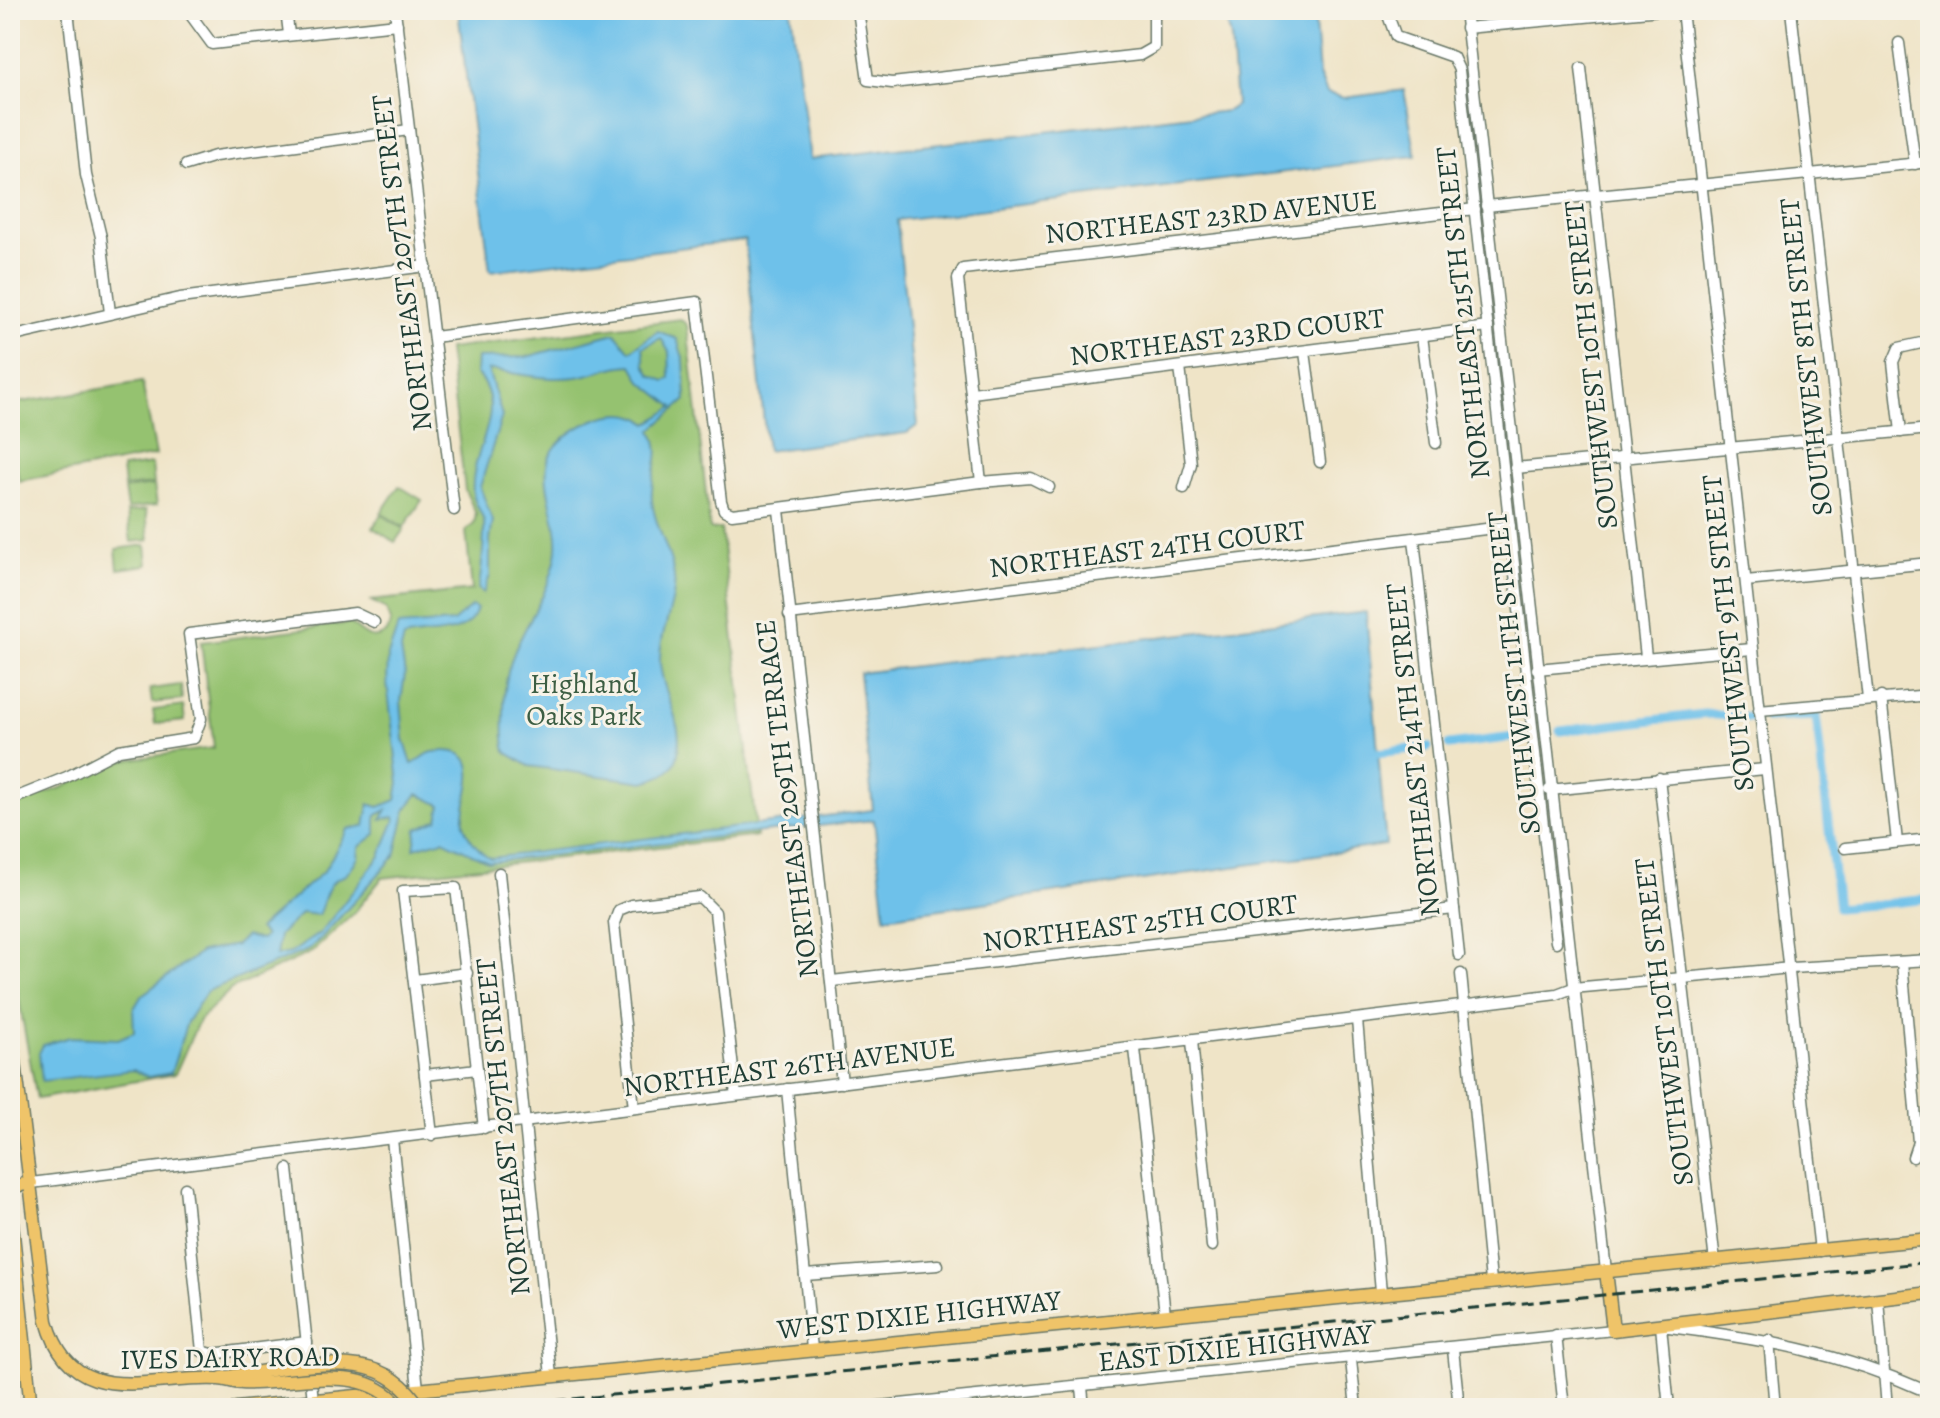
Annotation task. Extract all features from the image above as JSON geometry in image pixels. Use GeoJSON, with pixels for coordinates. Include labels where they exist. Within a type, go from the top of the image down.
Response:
{"type":"FeatureCollection","features":[{"type":"Feature","properties":{"kind":"main road","name":"IVES DAIRY ROAD"},"geometry":{"type":"LineString","coordinates":[[10,1022],[47,1321],[54,1341],[68,1361],[87,1375],[119,1385],[285,1374],[362,1381],[381,1389],[401,1408]]}},
{"type":"Feature","properties":{"kind":"main road","name":"NORTHEAST 26TH AVENUE"},"geometry":{"type":"LineString","coordinates":[[10,1187],[31,1183]]}},
{"type":"Feature","properties":{"kind":"main road"},"geometry":{"type":"LineString","coordinates":[[10,1205],[31,1408]]}},
{"type":"Feature","properties":{"kind":"main road","name":"WEST DIXIE HIGHWAY"},"geometry":{"type":"LineString","coordinates":[[236,1408],[1930,1239]]}},
{"type":"Feature","properties":{"kind":"main road","name":"SOUTHWEST 11TH STREET"},"geometry":{"type":"LineString","coordinates":[[1606,1271],[1613,1330]]}},
{"type":"Feature","properties":{"kind":"main road"},"geometry":{"type":"LineString","coordinates":[[1613,1330],[1930,1293]]}},
{"type":"Feature","properties":{"kind":"main road"},"geometry":{"type":"LineString","coordinates":[[285,1374],[340,1362],[365,1365],[399,1383],[420,1408]]}},
{"type":"Feature","properties":{"kind":"street"},"geometry":{"type":"LineString","coordinates":[[10,11],[18,10]]}},
{"type":"Feature","properties":{"kind":"street"},"geometry":{"type":"LineString","coordinates":[[68,10],[86,175],[101,237],[110,313]]}},
{"type":"Feature","properties":{"kind":"street"},"geometry":{"type":"LineString","coordinates":[[187,10],[212,44],[397,24]]}},
{"type":"Feature","properties":{"kind":"street"},"geometry":{"type":"LineString","coordinates":[[286,10],[289,34]]}},
{"type":"Feature","properties":{"kind":"street","name":"NORTHEAST 207TH STREET"},"geometry":{"type":"LineString","coordinates":[[395,10],[454,510]]}},
{"type":"Feature","properties":{"kind":"street"},"geometry":{"type":"LineString","coordinates":[[858,10],[868,80],[892,83],[1140,55],[1154,47],[1154,10]]}},
{"type":"Feature","properties":{"kind":"street","name":"NORTHEAST 215TH STREET"},"geometry":{"type":"LineString","coordinates":[[1386,10],[1390,29],[1396,37],[1456,60],[1480,207],[1488,327],[1556,942]]}},
{"type":"Feature","properties":{"kind":"street","name":"SOUTHWEST 11TH STREET"},"geometry":{"type":"LineString","coordinates":[[1465,10],[1480,207],[1515,468],[1549,790],[1606,1271]]}},
{"type":"Feature","properties":{"kind":"street"},"geometry":{"type":"LineString","coordinates":[[1466,28],[1660,10]]}},
{"type":"Feature","properties":{"kind":"street","name":"SOUTHWEST 9TH STREET"},"geometry":{"type":"LineString","coordinates":[[1682,10],[1765,769],[1791,968],[1820,1251]]}},
{"type":"Feature","properties":{"kind":"street","name":"SOUTHWEST 8TH STREET"},"geometry":{"type":"LineString","coordinates":[[1791,10],[1868,699]]}},
{"type":"Feature","properties":{"kind":"street"},"geometry":{"type":"LineString","coordinates":[[1899,43],[1915,164]]}},
{"type":"Feature","properties":{"kind":"street","name":"SOUTHWEST 10TH STREET"},"geometry":{"type":"LineString","coordinates":[[1581,68],[1646,657]]}},
{"type":"Feature","properties":{"kind":"street"},"geometry":{"type":"LineString","coordinates":[[186,165],[215,156],[409,130]]}},
{"type":"Feature","properties":{"kind":"street","name":"NORTHEAST 23RD AVENUE"},"geometry":{"type":"LineString","coordinates":[[972,393],[958,279],[963,269],[1260,237],[1596,194],[1930,162]]}},
{"type":"Feature","properties":{"kind":"street"},"geometry":{"type":"LineString","coordinates":[[10,337],[180,298],[426,266]]}},
{"type":"Feature","properties":{"kind":"street"},"geometry":{"type":"LineString","coordinates":[[434,337],[697,302],[724,510],[741,515],[981,482],[1031,478],[1049,487]]}},
{"type":"Feature","properties":{"kind":"street","name":"NORTHEAST 23RD COURT"},"geometry":{"type":"LineString","coordinates":[[972,393],[1488,327]]}},
{"type":"Feature","properties":{"kind":"street"},"geometry":{"type":"LineString","coordinates":[[1422,336],[1436,443]]}},
{"type":"Feature","properties":{"kind":"street"},"geometry":{"type":"LineString","coordinates":[[1901,432],[1893,362],[1899,348],[1930,341]]}},
{"type":"Feature","properties":{"kind":"street"},"geometry":{"type":"LineString","coordinates":[[1305,352],[1320,462]]}},
{"type":"Feature","properties":{"kind":"street"},"geometry":{"type":"LineString","coordinates":[[1180,367],[1191,464],[1184,488]]}},
{"type":"Feature","properties":{"kind":"street"},"geometry":{"type":"LineString","coordinates":[[972,393],[981,482]]}},
{"type":"Feature","properties":{"kind":"street"},"geometry":{"type":"LineString","coordinates":[[1515,468],[1930,429]]}},
{"type":"Feature","properties":{"kind":"street","name":"NORTHEAST 209TH TERRACE"},"geometry":{"type":"LineString","coordinates":[[779,510],[842,1083]]}},
{"type":"Feature","properties":{"kind":"street","name":"NORTHEAST 24TH COURT"},"geometry":{"type":"LineString","coordinates":[[789,615],[1510,526]]}},
{"type":"Feature","properties":{"kind":"street","name":"NORTHEAST 214TH STREET"},"geometry":{"type":"LineString","coordinates":[[1414,539],[1459,955]]}},
{"type":"Feature","properties":{"kind":"street"},"geometry":{"type":"LineString","coordinates":[[1746,581],[1930,563]]}},
{"type":"Feature","properties":{"kind":"street"},"geometry":{"type":"LineString","coordinates":[[10,800],[67,777],[119,750],[194,738],[201,719],[189,634],[355,613],[374,622]]}},
{"type":"Feature","properties":{"kind":"street"},"geometry":{"type":"LineString","coordinates":[[1537,669],[1752,649]]}},
{"type":"Feature","properties":{"kind":"street"},"geometry":{"type":"LineString","coordinates":[[1759,710],[1930,695]]}},
{"type":"Feature","properties":{"kind":"street"},"geometry":{"type":"LineString","coordinates":[[1881,697],[1897,842]]}},
{"type":"Feature","properties":{"kind":"street"},"geometry":{"type":"LineString","coordinates":[[1549,790],[1765,769]]}},
{"type":"Feature","properties":{"kind":"street","name":"SOUTHWEST 10TH STREET"},"geometry":{"type":"LineString","coordinates":[[1659,778],[1715,1262]]}},
{"type":"Feature","properties":{"kind":"street"},"geometry":{"type":"LineString","coordinates":[[1845,848],[1930,839]]}},
{"type":"Feature","properties":{"kind":"street","name":"NORTHEAST 207TH STREET"},"geometry":{"type":"LineString","coordinates":[[499,873],[551,1376]]}},
{"type":"Feature","properties":{"kind":"street"},"geometry":{"type":"LineString","coordinates":[[432,1135],[403,891],[456,888],[484,1128]]}},
{"type":"Feature","properties":{"kind":"street"},"geometry":{"type":"LineString","coordinates":[[634,1108],[614,923],[619,910],[631,905],[700,897],[715,912],[736,1095]]}},
{"type":"Feature","properties":{"kind":"street","name":"NORTHEAST 25TH COURT"},"geometry":{"type":"LineString","coordinates":[[832,981],[1454,909]]}},
{"type":"Feature","properties":{"kind":"street","name":"NORTHEAST 26TH AVENUE"},"geometry":{"type":"LineString","coordinates":[[31,1183],[736,1095],[1135,1049],[1464,1007],[1557,994],[1573,988],[1791,968],[1930,960]]}},
{"type":"Feature","properties":{"kind":"street"},"geometry":{"type":"LineString","coordinates":[[1902,962],[1918,1142],[1913,1157]]}},
{"type":"Feature","properties":{"kind":"street"},"geometry":{"type":"LineString","coordinates":[[415,980],[467,973]]}},
{"type":"Feature","properties":{"kind":"street"},"geometry":{"type":"LineString","coordinates":[[1461,974],[1491,1281]]}},
{"type":"Feature","properties":{"kind":"street"},"geometry":{"type":"LineString","coordinates":[[1357,1020],[1381,1292]]}},
{"type":"Feature","properties":{"kind":"street"},"geometry":{"type":"LineString","coordinates":[[1192,1041],[1212,1246]]}},
{"type":"Feature","properties":{"kind":"street"},"geometry":{"type":"LineString","coordinates":[[1135,1049],[1165,1314]]}},
{"type":"Feature","properties":{"kind":"street"},"geometry":{"type":"LineString","coordinates":[[425,1075],[477,1069]]}},
{"type":"Feature","properties":{"kind":"street"},"geometry":{"type":"LineString","coordinates":[[787,1089],[812,1349]]}},
{"type":"Feature","properties":{"kind":"street"},"geometry":{"type":"LineString","coordinates":[[392,1139],[418,1389]]}},
{"type":"Feature","properties":{"kind":"street"},"geometry":{"type":"LineString","coordinates":[[288,1169],[313,1400]]}},
{"type":"Feature","properties":{"kind":"street"},"geometry":{"type":"LineString","coordinates":[[185,1188],[203,1352],[307,1342]]}},
{"type":"Feature","properties":{"kind":"street"},"geometry":{"type":"LineString","coordinates":[[805,1275],[938,1265]]}},
{"type":"Feature","properties":{"kind":"street"},"geometry":{"type":"LineString","coordinates":[[1878,1299],[1887,1408]]}},
{"type":"Feature","properties":{"kind":"street"},"geometry":{"type":"LineString","coordinates":[[1669,1408],[1661,1326],[1769,1340],[1831,1355],[1885,1373],[1930,1393]]}},
{"type":"Feature","properties":{"kind":"street","name":"EAST DIXIE HIGHWAY"},"geometry":{"type":"LineString","coordinates":[[861,1408],[1351,1360],[1613,1330]]}},
{"type":"Feature","properties":{"kind":"street"},"geometry":{"type":"LineString","coordinates":[[1556,1335],[1564,1408]]}},
{"type":"Feature","properties":{"kind":"street"},"geometry":{"type":"LineString","coordinates":[[1769,1340],[1775,1408]]}},
{"type":"Feature","properties":{"kind":"street"},"geometry":{"type":"LineString","coordinates":[[1453,1349],[1459,1408]]}},
{"type":"Feature","properties":{"kind":"street"},"geometry":{"type":"LineString","coordinates":[[1351,1360],[1356,1408]]}},
{"type":"Feature","properties":{"kind":"street"},"geometry":{"type":"LineString","coordinates":[[1082,1387],[1084,1408]]}},
{"type":"Feature","properties":{"kind":"green space","name":"Highland Oaks Park"},"geometry":{"type":"Polygon","coordinates":[[[680,319],[687,325],[710,529],[721,529],[757,836],[382,878],[353,914],[312,952],[231,989],[199,1020],[175,1074],[37,1099],[10,951],[10,805],[64,787],[102,763],[214,748],[201,642],[350,623],[367,636],[376,637],[387,632],[391,621],[386,609],[371,601],[472,590],[466,531],[474,524],[476,514],[465,490],[448,349],[680,319]]]}},
{"type":"Feature","properties":{"kind":"green space"},"geometry":{"type":"Polygon","coordinates":[[[142,382],[156,455],[19,481],[10,433],[10,404],[142,382]]]}},
{"type":"Feature","properties":{"kind":"green space"},"geometry":{"type":"Polygon","coordinates":[[[152,464],[154,484],[124,487],[122,468],[152,464]]]}},
{"type":"Feature","properties":{"kind":"green space"},"geometry":{"type":"Polygon","coordinates":[[[154,485],[157,505],[127,509],[124,489],[154,485]]]}},
{"type":"Feature","properties":{"kind":"green space"},"geometry":{"type":"Polygon","coordinates":[[[399,486],[422,500],[404,527],[381,513],[399,486]]]}},
{"type":"Feature","properties":{"kind":"green space"},"geometry":{"type":"Polygon","coordinates":[[[146,510],[149,540],[131,542],[127,512],[146,510]]]}},
{"type":"Feature","properties":{"kind":"green space"},"geometry":{"type":"Polygon","coordinates":[[[381,514],[404,529],[395,542],[373,528],[381,514]]]}},
{"type":"Feature","properties":{"kind":"green space"},"geometry":{"type":"Polygon","coordinates":[[[146,545],[148,565],[118,569],[116,549],[146,545]]]}},
{"type":"Feature","properties":{"kind":"green space"},"geometry":{"type":"Polygon","coordinates":[[[181,685],[182,700],[152,703],[150,689],[181,685]]]}},
{"type":"Feature","properties":{"kind":"green space"},"geometry":{"type":"Polygon","coordinates":[[[183,706],[185,721],[155,724],[153,710],[183,706]]]}},
{"type":"Feature","properties":{"kind":"water"},"geometry":{"type":"Polygon","coordinates":[[[458,10],[791,10],[810,159],[1227,111],[1236,105],[1231,38],[1224,10],[1314,10],[1319,75],[1327,93],[1344,98],[1404,90],[1416,156],[897,220],[918,425],[907,433],[767,451],[745,240],[490,271],[458,10]]]}},
{"type":"Feature","properties":{"kind":"water"},"geometry":{"type":"Polygon","coordinates":[[[658,331],[677,339],[684,361],[686,400],[652,430],[657,457],[652,501],[674,579],[660,663],[676,721],[679,745],[672,768],[660,777],[644,782],[529,766],[506,752],[505,685],[517,646],[543,596],[556,556],[557,534],[546,476],[551,453],[561,441],[589,422],[622,414],[636,416],[648,424],[674,407],[641,381],[632,365],[565,378],[488,370],[502,416],[480,487],[493,521],[490,576],[483,593],[478,589],[484,522],[473,493],[473,477],[486,431],[490,402],[486,388],[476,373],[477,358],[526,357],[615,333],[630,351],[658,331]],[[661,338],[643,347],[645,365],[651,375],[665,381],[670,378],[669,352],[661,338]]]}},
{"type":"Feature","properties":{"kind":"water"},"geometry":{"type":"Polygon","coordinates":[[[472,606],[477,609],[465,626],[456,630],[404,638],[401,650],[405,674],[401,701],[404,739],[412,764],[433,752],[452,752],[463,756],[469,764],[464,824],[474,843],[490,858],[873,810],[859,673],[1366,612],[1386,845],[885,917],[874,820],[489,862],[443,840],[414,848],[417,829],[438,819],[441,805],[418,794],[406,809],[395,856],[322,937],[308,950],[207,991],[187,1022],[171,1073],[149,1077],[133,1070],[42,1081],[39,1053],[43,1045],[70,1037],[118,1039],[134,1032],[133,1010],[142,995],[201,952],[236,945],[246,936],[261,940],[265,936],[258,929],[324,871],[348,829],[365,826],[369,804],[379,807],[396,800],[399,783],[387,683],[388,655],[398,626],[453,622],[472,606]],[[387,810],[376,815],[376,834],[359,847],[358,858],[346,875],[330,886],[318,915],[302,913],[279,935],[276,956],[291,953],[321,932],[380,856],[395,820],[394,817],[381,819],[387,810]]]}},
{"type":"Feature","properties":{"kind":"waterway"},"geometry":{"type":"LineString","coordinates":[[1560,731],[1704,714],[1755,718]]}},
{"type":"Feature","properties":{"kind":"waterway"},"geometry":{"type":"LineString","coordinates":[[1766,718],[1816,716],[1838,908],[1930,899]]}},
{"type":"Feature","properties":{"kind":"waterway"},"geometry":{"type":"LineString","coordinates":[[1449,745],[1515,737]]}},
{"type":"Feature","properties":{"kind":"waterway"},"geometry":{"type":"LineString","coordinates":[[1368,754],[1428,747]]}},
{"type":"Feature","properties":{"kind":"railway"},"geometry":{"type":"LineString","coordinates":[[483,1408],[1930,1262]]}}]}
